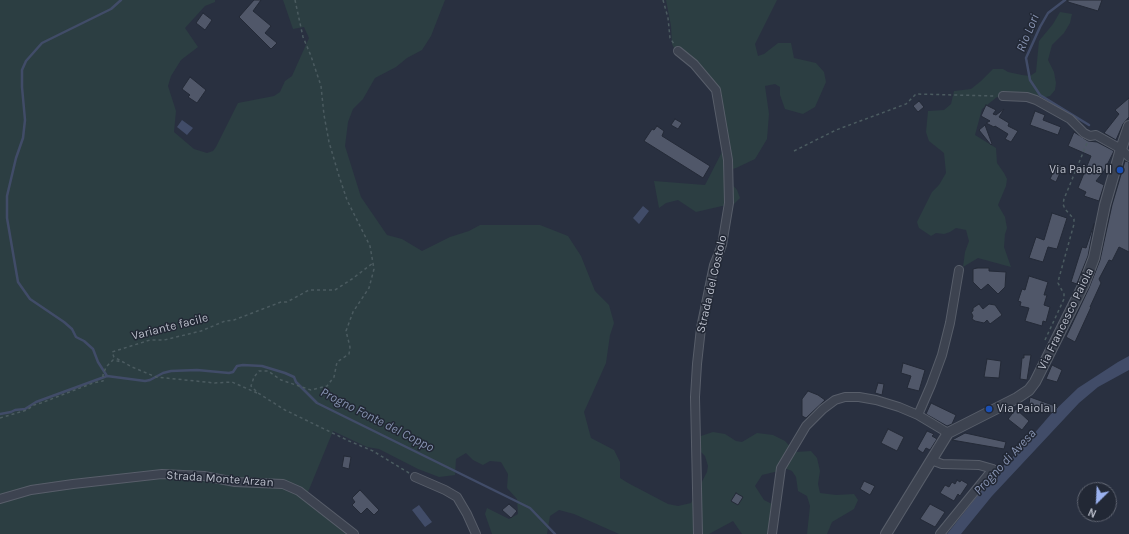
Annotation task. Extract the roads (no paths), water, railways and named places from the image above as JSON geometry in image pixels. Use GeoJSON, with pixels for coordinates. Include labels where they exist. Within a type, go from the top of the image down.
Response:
{"type":"FeatureCollection","features":[{"type":"Feature","properties":{"kind":"street","name":"Strada del Costolo"},"geometry":{"type":"LineString","coordinates":[[678,51],[694,64],[716,90],[728,160],[729,203],[722,245],[714,266],[701,328],[697,364],[695,397],[698,534]]}},
{"type":"Feature","properties":{"kind":"street"},"geometry":{"type":"LineString","coordinates":[[1003,96],[1027,97],[1036,100],[1070,119],[1084,133],[1090,136],[1096,135],[1121,149],[1129,157]]}},
{"type":"Feature","properties":{"kind":"street","name":"Via Francesco Paiola"},"geometry":{"type":"LineString","coordinates":[[948,433],[1017,398],[1030,390],[1036,382],[1084,284],[1094,258],[1105,205],[1129,126]]}},
{"type":"Feature","properties":{"kind":"street"},"geometry":{"type":"LineString","coordinates":[[918,415],[942,355],[950,323],[959,270]]}},
{"type":"Feature","properties":{"kind":"street"},"geometry":{"type":"LineString","coordinates":[[772,534],[782,468],[806,426],[822,409],[835,400],[845,397],[859,397],[883,402],[918,415],[948,433],[886,534]]}},
{"type":"Feature","properties":{"kind":"street"},"geometry":{"type":"LineString","coordinates":[[931,460],[942,464],[979,465],[993,469],[940,534]]}},
{"type":"Feature","properties":{"kind":"street","name":"Strada Monte Arzan"},"geometry":{"type":"LineString","coordinates":[[0,499],[31,490],[162,474],[204,476],[235,482],[283,484],[299,491],[354,534]]}},
{"type":"Feature","properties":{"kind":"street"},"geometry":{"type":"LineString","coordinates":[[415,477],[457,497],[476,534]]}},
{"type":"Feature","properties":{"kind":"water"},"geometry":{"type":"Polygon","coordinates":[[[182,120],[193,128],[187,135],[177,127],[182,120]]]}},
{"type":"Feature","properties":{"kind":"water"},"geometry":{"type":"Polygon","coordinates":[[[643,206],[649,211],[639,224],[633,218],[643,206]]]}},
{"type":"Feature","properties":{"kind":"water"},"geometry":{"type":"Polygon","coordinates":[[[1129,356],[1129,370],[1098,387],[1079,403],[992,496],[961,534],[947,534],[993,476],[1020,450],[1051,414],[1078,388],[1129,356]]]}},
{"type":"Feature","properties":{"kind":"water"},"geometry":{"type":"Polygon","coordinates":[[[419,505],[432,522],[425,527],[412,510],[419,505]]]}},
{"type":"Feature","properties":{"kind":"waterway"},"geometry":{"type":"LineString","coordinates":[[107,376],[98,362],[93,349],[84,341],[76,337],[72,329],[64,322],[30,299],[18,282],[7,218],[7,196],[16,158],[23,138],[25,120],[22,70],[26,61],[42,43],[111,9],[121,0]]}},
{"type":"Feature","properties":{"kind":"waterway","name":"Rio Lori"},"geometry":{"type":"LineString","coordinates":[[1065,0],[1048,13],[1026,58],[1030,80],[1040,95],[1089,125]]}},
{"type":"Feature","properties":{"kind":"waterway","name":"Progno Fonte del Coppo"},"geometry":{"type":"LineString","coordinates":[[0,414],[25,409],[36,402],[107,376],[145,381],[171,371],[197,370],[229,373],[233,372],[237,366],[262,366],[294,377],[296,382],[317,403],[530,508],[555,534]]}},
{"type":"Feature","properties":{"kind":"place","name":"Via Paiola II"},"geometry":{"type":"Point","coordinates":[1120,170]}},
{"type":"Feature","properties":{"kind":"place","name":"Via Paiola I"},"geometry":{"type":"Point","coordinates":[989,409]}},
{"type":"Feature","properties":{"kind":"water label","name":"Progno di Avesa"},"geometry":{"type":"Point","coordinates":[1005,462]}}]}
